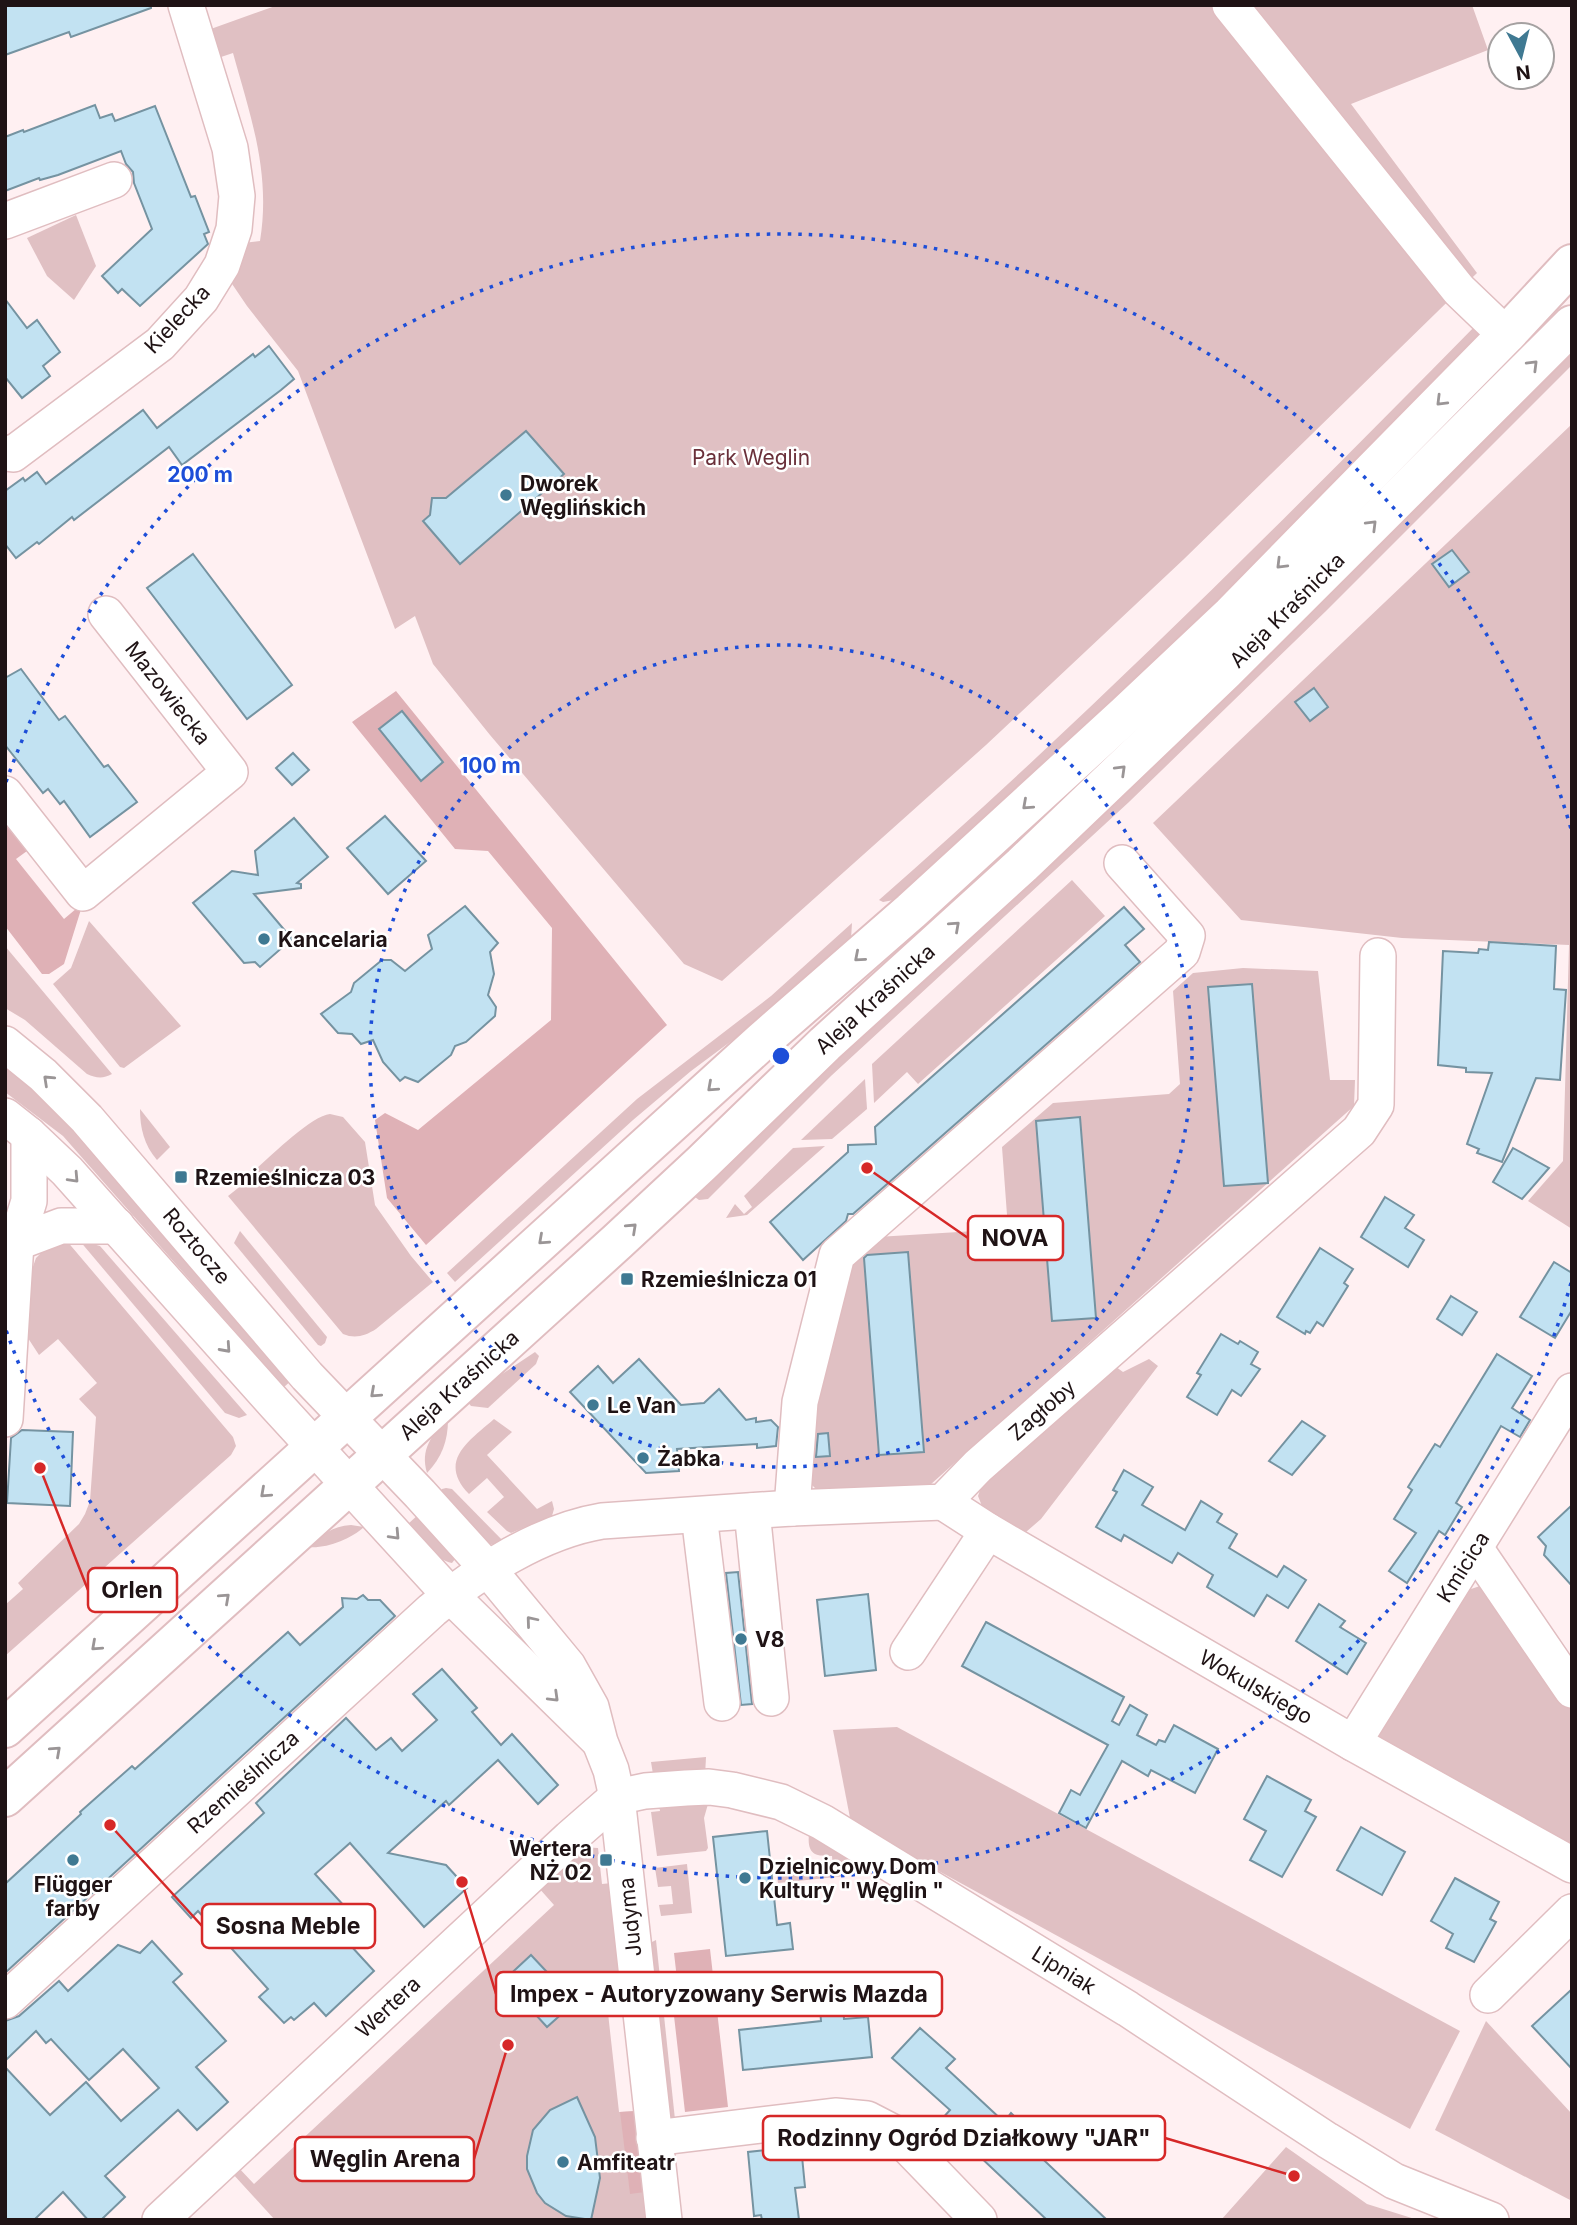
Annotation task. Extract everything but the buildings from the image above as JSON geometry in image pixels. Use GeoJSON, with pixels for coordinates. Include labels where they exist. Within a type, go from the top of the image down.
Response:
{"type":"FeatureCollection","features":[{"type":"Feature","properties":{"kind":"main road","name":"Aleja Kraśnicka"},"geometry":{"type":"LineString","coordinates":[[5,1728],[1126,714],[1231,615],[1506,335],[1572,264]]}},
{"type":"Feature","properties":{"kind":"main road","name":"Aleja Kraśnicka"},"geometry":{"type":"LineString","coordinates":[[5,1797],[674,1190],[825,1044],[1031,856],[1235,661],[1572,325]]}},
{"type":"Feature","properties":{"kind":"street","name":"Kielecka"},"geometry":{"type":"LineString","coordinates":[[9,453],[160,344],[201,299],[222,265],[234,229],[237,196],[234,172],[227,136],[186,5]]}},
{"type":"Feature","properties":{"kind":"street"},"geometry":{"type":"LineString","coordinates":[[1230,5],[1460,290],[1506,335]]}},
{"type":"Feature","properties":{"kind":"street"},"geometry":{"type":"LineString","coordinates":[[5,220],[114,180]]}},
{"type":"Feature","properties":{"kind":"street","name":"Mazowiecka"},"geometry":{"type":"LineString","coordinates":[[5,794],[83,893],[230,772],[106,614]]}},
{"type":"Feature","properties":{"kind":"street"},"geometry":{"type":"LineString","coordinates":[[792,1508],[800,1402],[838,1255],[1182,952],[1187,936],[1122,863]]}},
{"type":"Feature","properties":{"kind":"street","name":"Zagłoby"},"geometry":{"type":"LineString","coordinates":[[943,1502],[978,1466],[1359,1131],[1376,1105],[1378,956]]}},
{"type":"Feature","properties":{"kind":"street","name":"Roztocze"},"geometry":{"type":"LineString","coordinates":[[5,1044],[43,1075],[87,1119],[307,1376],[382,1455]]}},
{"type":"Feature","properties":{"kind":"street"},"geometry":{"type":"LineString","coordinates":[[17,1125],[67,1171],[349,1485]]}},
{"type":"Feature","properties":{"kind":"street"},"geometry":{"type":"LineString","coordinates":[[5,1419],[11,1243],[29,1201],[17,1125]]}},
{"type":"Feature","properties":{"kind":"street"},"geometry":{"type":"LineString","coordinates":[[11,1243],[61,1226],[117,1226]]}},
{"type":"Feature","properties":{"kind":"street","name":"Kmicica"},"geometry":{"type":"LineString","coordinates":[[1353,1743],[1572,1391]]}},
{"type":"Feature","properties":{"kind":"street","name":"Judyma"},"geometry":{"type":"LineString","coordinates":[[382,1455],[486,1568],[568,1666],[591,1707],[617,1797],[664,2220]]}},
{"type":"Feature","properties":{"kind":"street","name":"Judyma"},"geometry":{"type":"LineString","coordinates":[[349,1485],[450,1595],[600,1742]]}},
{"type":"Feature","properties":{"kind":"street"},"geometry":{"type":"LineString","coordinates":[[486,1568],[571,1527],[602,1521],[792,1508],[943,1502]]}},
{"type":"Feature","properties":{"kind":"street","name":"Wokulskiego"},"geometry":{"type":"LineString","coordinates":[[943,1502],[988,1531],[1353,1743],[1572,1865]]}},
{"type":"Feature","properties":{"kind":"street"},"geometry":{"type":"LineString","coordinates":[[752,1511],[771,1698]]}},
{"type":"Feature","properties":{"kind":"street"},"geometry":{"type":"LineString","coordinates":[[699,1515],[722,1703]]}},
{"type":"Feature","properties":{"kind":"street"},"geometry":{"type":"LineString","coordinates":[[908,1653],[988,1531]]}},
{"type":"Feature","properties":{"kind":"street"},"geometry":{"type":"LineString","coordinates":[[1475,1548],[1572,1690]]}},
{"type":"Feature","properties":{"kind":"street","name":"Rzemieślnicza"},"geometry":{"type":"LineString","coordinates":[[5,2001],[450,1595],[486,1568]]}},
{"type":"Feature","properties":{"kind":"street","name":"Lipniak"},"geometry":{"type":"LineString","coordinates":[[617,1797],[645,1791],[709,1787],[781,1802],[810,1816],[1128,2010],[1394,2181],[1491,2220]]}},
{"type":"Feature","properties":{"kind":"street","name":"Wertera"},"geometry":{"type":"LineString","coordinates":[[160,2220],[617,1797]]}},
{"type":"Feature","properties":{"kind":"street"},"geometry":{"type":"LineString","coordinates":[[1488,1995],[1572,1912]]}},
{"type":"Feature","properties":{"kind":"street"},"geometry":{"type":"LineString","coordinates":[[654,2138],[835,2116],[867,2119],[896,2134],[979,2220]]}},
{"type":"Feature","properties":{"kind":"green space","name":"Park Weglin"},"geometry":{"type":"Polygon","coordinates":[[[278,5],[1472,5],[1486,51],[1351,104],[1477,273],[1184,559],[986,745],[722,981],[684,964],[490,735],[433,664],[415,616],[395,629],[298,371],[226,275],[243,243],[260,241],[263,192],[257,146],[233,53],[215,59],[208,30],[278,5]]]}},
{"type":"Feature","properties":{"kind":"green space"},"geometry":{"type":"Polygon","coordinates":[[[76,215],[96,266],[74,300],[47,276],[27,238],[76,215]]]}},
{"type":"Feature","properties":{"kind":"green space"},"geometry":{"type":"Polygon","coordinates":[[[1479,322],[1480,337],[1227,594],[899,899],[883,902],[879,900],[1109,689],[1259,544],[1479,322]]]}},
{"type":"Feature","properties":{"kind":"green space"},"geometry":{"type":"Polygon","coordinates":[[[1572,346],[1572,365],[1326,611],[1129,802],[831,1076],[708,1199],[699,1200],[695,1197],[1572,346]]]}},
{"type":"Feature","properties":{"kind":"green space"},"geometry":{"type":"Polygon","coordinates":[[[1572,424],[1572,1229],[1528,1201],[1563,1161],[1569,945],[1402,938],[1241,920],[1153,823],[1572,424]]]}},
{"type":"Feature","properties":{"kind":"green space"},"geometry":{"type":"Polygon","coordinates":[[[1072,880],[1105,916],[918,1084],[907,1072],[874,1103],[872,1064],[1072,880]]]}},
{"type":"Feature","properties":{"kind":"green space"},"geometry":{"type":"Polygon","coordinates":[[[89,921],[181,1026],[124,1068],[120,1067],[53,984],[71,968],[89,921]]]}},
{"type":"Feature","properties":{"kind":"green space"},"geometry":{"type":"Polygon","coordinates":[[[852,923],[851,939],[761,1019],[691,1071],[633,1120],[455,1282],[447,1273],[637,1099],[771,996],[852,923]]]}},
{"type":"Feature","properties":{"kind":"green space"},"geometry":{"type":"Polygon","coordinates":[[[5,946],[112,1074],[100,1077],[87,1074],[25,1020],[5,1008],[5,946]]]}},
{"type":"Feature","properties":{"kind":"green space"},"geometry":{"type":"Polygon","coordinates":[[[1243,968],[1318,971],[1330,1080],[1355,1080],[1354,1106],[930,1485],[821,1494],[806,1479],[809,1421],[850,1263],[877,1237],[991,1230],[1007,1215],[1002,1147],[1053,1103],[1169,1094],[1180,1084],[1173,991],[1193,973],[1243,968]]]}},
{"type":"Feature","properties":{"kind":"green space"},"geometry":{"type":"Polygon","coordinates":[[[5,1066],[35,1092],[93,1152],[292,1380],[284,1387],[63,1136],[5,1092],[5,1066]]]}},
{"type":"Feature","properties":{"kind":"green space"},"geometry":{"type":"Polygon","coordinates":[[[865,1079],[867,1109],[832,1139],[801,1140],[865,1079]]]}},
{"type":"Feature","properties":{"kind":"green space"},"geometry":{"type":"Polygon","coordinates":[[[140,1109],[170,1147],[157,1160],[144,1136],[140,1109]]]}},
{"type":"Feature","properties":{"kind":"green space"},"geometry":{"type":"Polygon","coordinates":[[[330,1114],[343,1117],[365,1142],[375,1205],[433,1282],[376,1329],[360,1336],[343,1334],[228,1196],[311,1122],[330,1114]]]}},
{"type":"Feature","properties":{"kind":"green space"},"geometry":{"type":"Polygon","coordinates":[[[825,1146],[747,1215],[726,1218],[735,1204],[744,1214],[752,1207],[744,1196],[793,1148],[825,1146]]]}},
{"type":"Feature","properties":{"kind":"green space"},"geometry":{"type":"Polygon","coordinates":[[[240,1231],[327,1337],[321,1346],[234,1243],[240,1231]]]}},
{"type":"Feature","properties":{"kind":"green space"},"geometry":{"type":"Polygon","coordinates":[[[66,1240],[233,1437],[236,1446],[231,1455],[5,1656],[5,1605],[23,1589],[18,1583],[79,1524],[90,1501],[96,1417],[79,1399],[97,1383],[58,1339],[39,1355],[26,1335],[29,1278],[36,1258],[49,1245],[66,1240]]]}},
{"type":"Feature","properties":{"kind":"green space"},"geometry":{"type":"Polygon","coordinates":[[[79,1240],[100,1246],[247,1415],[239,1418],[225,1413],[79,1240]]]}},
{"type":"Feature","properties":{"kind":"green space"},"geometry":{"type":"Polygon","coordinates":[[[535,1352],[539,1356],[536,1364],[488,1408],[471,1406],[466,1400],[475,1392],[535,1352]]]}},
{"type":"Feature","properties":{"kind":"green space"},"geometry":{"type":"Polygon","coordinates":[[[1149,1359],[1158,1366],[1041,1519],[1026,1532],[984,1511],[978,1496],[985,1475],[1112,1364],[1123,1372],[1149,1359]]]}},
{"type":"Feature","properties":{"kind":"green space"},"geometry":{"type":"Polygon","coordinates":[[[448,1419],[443,1448],[427,1473],[425,1457],[428,1443],[448,1419]]]}},
{"type":"Feature","properties":{"kind":"green space"},"geometry":{"type":"Polygon","coordinates":[[[494,1419],[512,1432],[487,1455],[537,1509],[552,1501],[554,1509],[552,1516],[511,1533],[487,1512],[504,1497],[487,1478],[469,1494],[456,1471],[460,1452],[494,1419]]]}},
{"type":"Feature","properties":{"kind":"green space"},"geometry":{"type":"Polygon","coordinates":[[[446,1488],[452,1489],[506,1544],[485,1543],[437,1495],[446,1488]]]}},
{"type":"Feature","properties":{"kind":"green space"},"geometry":{"type":"Polygon","coordinates":[[[419,1514],[452,1552],[455,1559],[452,1563],[434,1553],[408,1524],[419,1514]]]}},
{"type":"Feature","properties":{"kind":"green space"},"geometry":{"type":"Polygon","coordinates":[[[351,1525],[364,1527],[338,1542],[308,1547],[333,1529],[351,1525]]]}},
{"type":"Feature","properties":{"kind":"green space"},"geometry":{"type":"Polygon","coordinates":[[[1480,1586],[1495,1591],[1572,1706],[1572,1850],[1378,1743],[1378,1733],[1468,1590],[1480,1586]]]}},
{"type":"Feature","properties":{"kind":"green space"},"geometry":{"type":"Polygon","coordinates":[[[897,1727],[1460,2031],[1410,2129],[851,1823],[833,1730],[897,1727]]]}},
{"type":"Feature","properties":{"kind":"green space"},"geometry":{"type":"Polygon","coordinates":[[[706,1757],[705,1776],[654,1780],[651,1762],[706,1757]]]}},
{"type":"Feature","properties":{"kind":"green space"},"geometry":{"type":"Polygon","coordinates":[[[710,1797],[704,1818],[708,1848],[706,1851],[657,1856],[651,1812],[660,1811],[658,1800],[710,1797]]]}},
{"type":"Feature","properties":{"kind":"green space"},"geometry":{"type":"Polygon","coordinates":[[[809,1834],[874,1873],[778,1883],[777,1876],[833,1870],[832,1856],[821,1856],[811,1850],[809,1834]]]}},
{"type":"Feature","properties":{"kind":"green space"},"geometry":{"type":"Polygon","coordinates":[[[580,1847],[598,1848],[602,1884],[612,1883],[624,2001],[607,2004],[619,2112],[637,2111],[648,2220],[275,2220],[232,2173],[237,2166],[254,2184],[554,1905],[538,1887],[580,1847]]]}},
{"type":"Feature","properties":{"kind":"green space"},"geometry":{"type":"Polygon","coordinates":[[[687,1864],[692,1913],[661,1916],[659,1905],[673,1904],[671,1886],[658,1887],[655,1868],[687,1864]]]}},
{"type":"Feature","properties":{"kind":"green space"},"geometry":{"type":"Polygon","coordinates":[[[656,1940],[676,2129],[668,2126],[648,1944],[656,1940]]]}},
{"type":"Feature","properties":{"kind":"green space"},"geometry":{"type":"Polygon","coordinates":[[[1486,2021],[1572,2114],[1572,2201],[1435,2130],[1486,2021]]]}},
{"type":"Feature","properties":{"kind":"green space"},"geometry":{"type":"Polygon","coordinates":[[[1286,2147],[1367,2204],[1418,2220],[1221,2220],[1286,2147]]]}},
{"type":"Feature","properties":{"kind":"shaded area"},"geometry":{"type":"Polygon","coordinates":[[[396,691],[667,1025],[426,1245],[387,1198],[375,1120],[385,1113],[418,1130],[551,1020],[552,928],[488,851],[455,849],[352,722],[396,691]]]}},
{"type":"Feature","properties":{"kind":"shaded area"},"geometry":{"type":"Polygon","coordinates":[[[5,824],[27,851],[16,859],[64,919],[83,903],[64,964],[49,974],[42,974],[5,926],[5,824]]]}},
{"type":"Feature","properties":{"kind":"shaded area"},"geometry":{"type":"Polygon","coordinates":[[[710,1949],[728,2107],[685,2112],[670,1981],[677,1979],[674,1953],[710,1949]]]}},
{"type":"Feature","properties":{"kind":"shaded area"},"geometry":{"type":"Polygon","coordinates":[[[637,2111],[645,2192],[630,2194],[620,2112],[637,2111]]]}},
{"type":"Feature","properties":{"kind":"place","name":"Dworek Węglińskich"},"geometry":{"type":"Point","coordinates":[506,495]}},
{"type":"Feature","properties":{"kind":"place","name":"Kancelaria"},"geometry":{"type":"Point","coordinates":[264,939]}},
{"type":"Feature","properties":{"kind":"place","name":"NOVA"},"geometry":{"type":"Point","coordinates":[867,1168]}},
{"type":"Feature","properties":{"kind":"place","name":"Rzemieślnicza 03"},"geometry":{"type":"Point","coordinates":[181,1177]}},
{"type":"Feature","properties":{"kind":"place","name":"Rzemieślnicza 01"},"geometry":{"type":"Point","coordinates":[627,1279]}},
{"type":"Feature","properties":{"kind":"place","name":"Le Van"},"geometry":{"type":"Point","coordinates":[593,1405]}},
{"type":"Feature","properties":{"kind":"place","name":"Żabka"},"geometry":{"type":"Point","coordinates":[643,1458]}},
{"type":"Feature","properties":{"kind":"place","name":"Orlen"},"geometry":{"type":"Point","coordinates":[40,1468]}},
{"type":"Feature","properties":{"kind":"place","name":"V8"},"geometry":{"type":"Point","coordinates":[741,1639]}},
{"type":"Feature","properties":{"kind":"place","name":"Sosna Meble"},"geometry":{"type":"Point","coordinates":[110,1825]}},
{"type":"Feature","properties":{"kind":"place","name":"Flügger farby"},"geometry":{"type":"Point","coordinates":[73,1860]}},
{"type":"Feature","properties":{"kind":"place","name":"Wertera NŻ 02"},"geometry":{"type":"Point","coordinates":[606,1860]}},
{"type":"Feature","properties":{"kind":"place","name":"Dzielnicowy Dom Kultury \" Węglin \""},"geometry":{"type":"Point","coordinates":[745,1878]}},
{"type":"Feature","properties":{"kind":"place","name":"Impex - Autoryzowany Serwis Mazda"},"geometry":{"type":"Point","coordinates":[462,1882]}},
{"type":"Feature","properties":{"kind":"place","name":"Węglin Arena"},"geometry":{"type":"Point","coordinates":[508,2045]}},
{"type":"Feature","properties":{"kind":"place","name":"Amfiteatr"},"geometry":{"type":"Point","coordinates":[563,2162]}},
{"type":"Feature","properties":{"kind":"place","name":"Rodzinny Ogród Działkowy \"JAR\""},"geometry":{"type":"Point","coordinates":[1294,2176]}}]}
